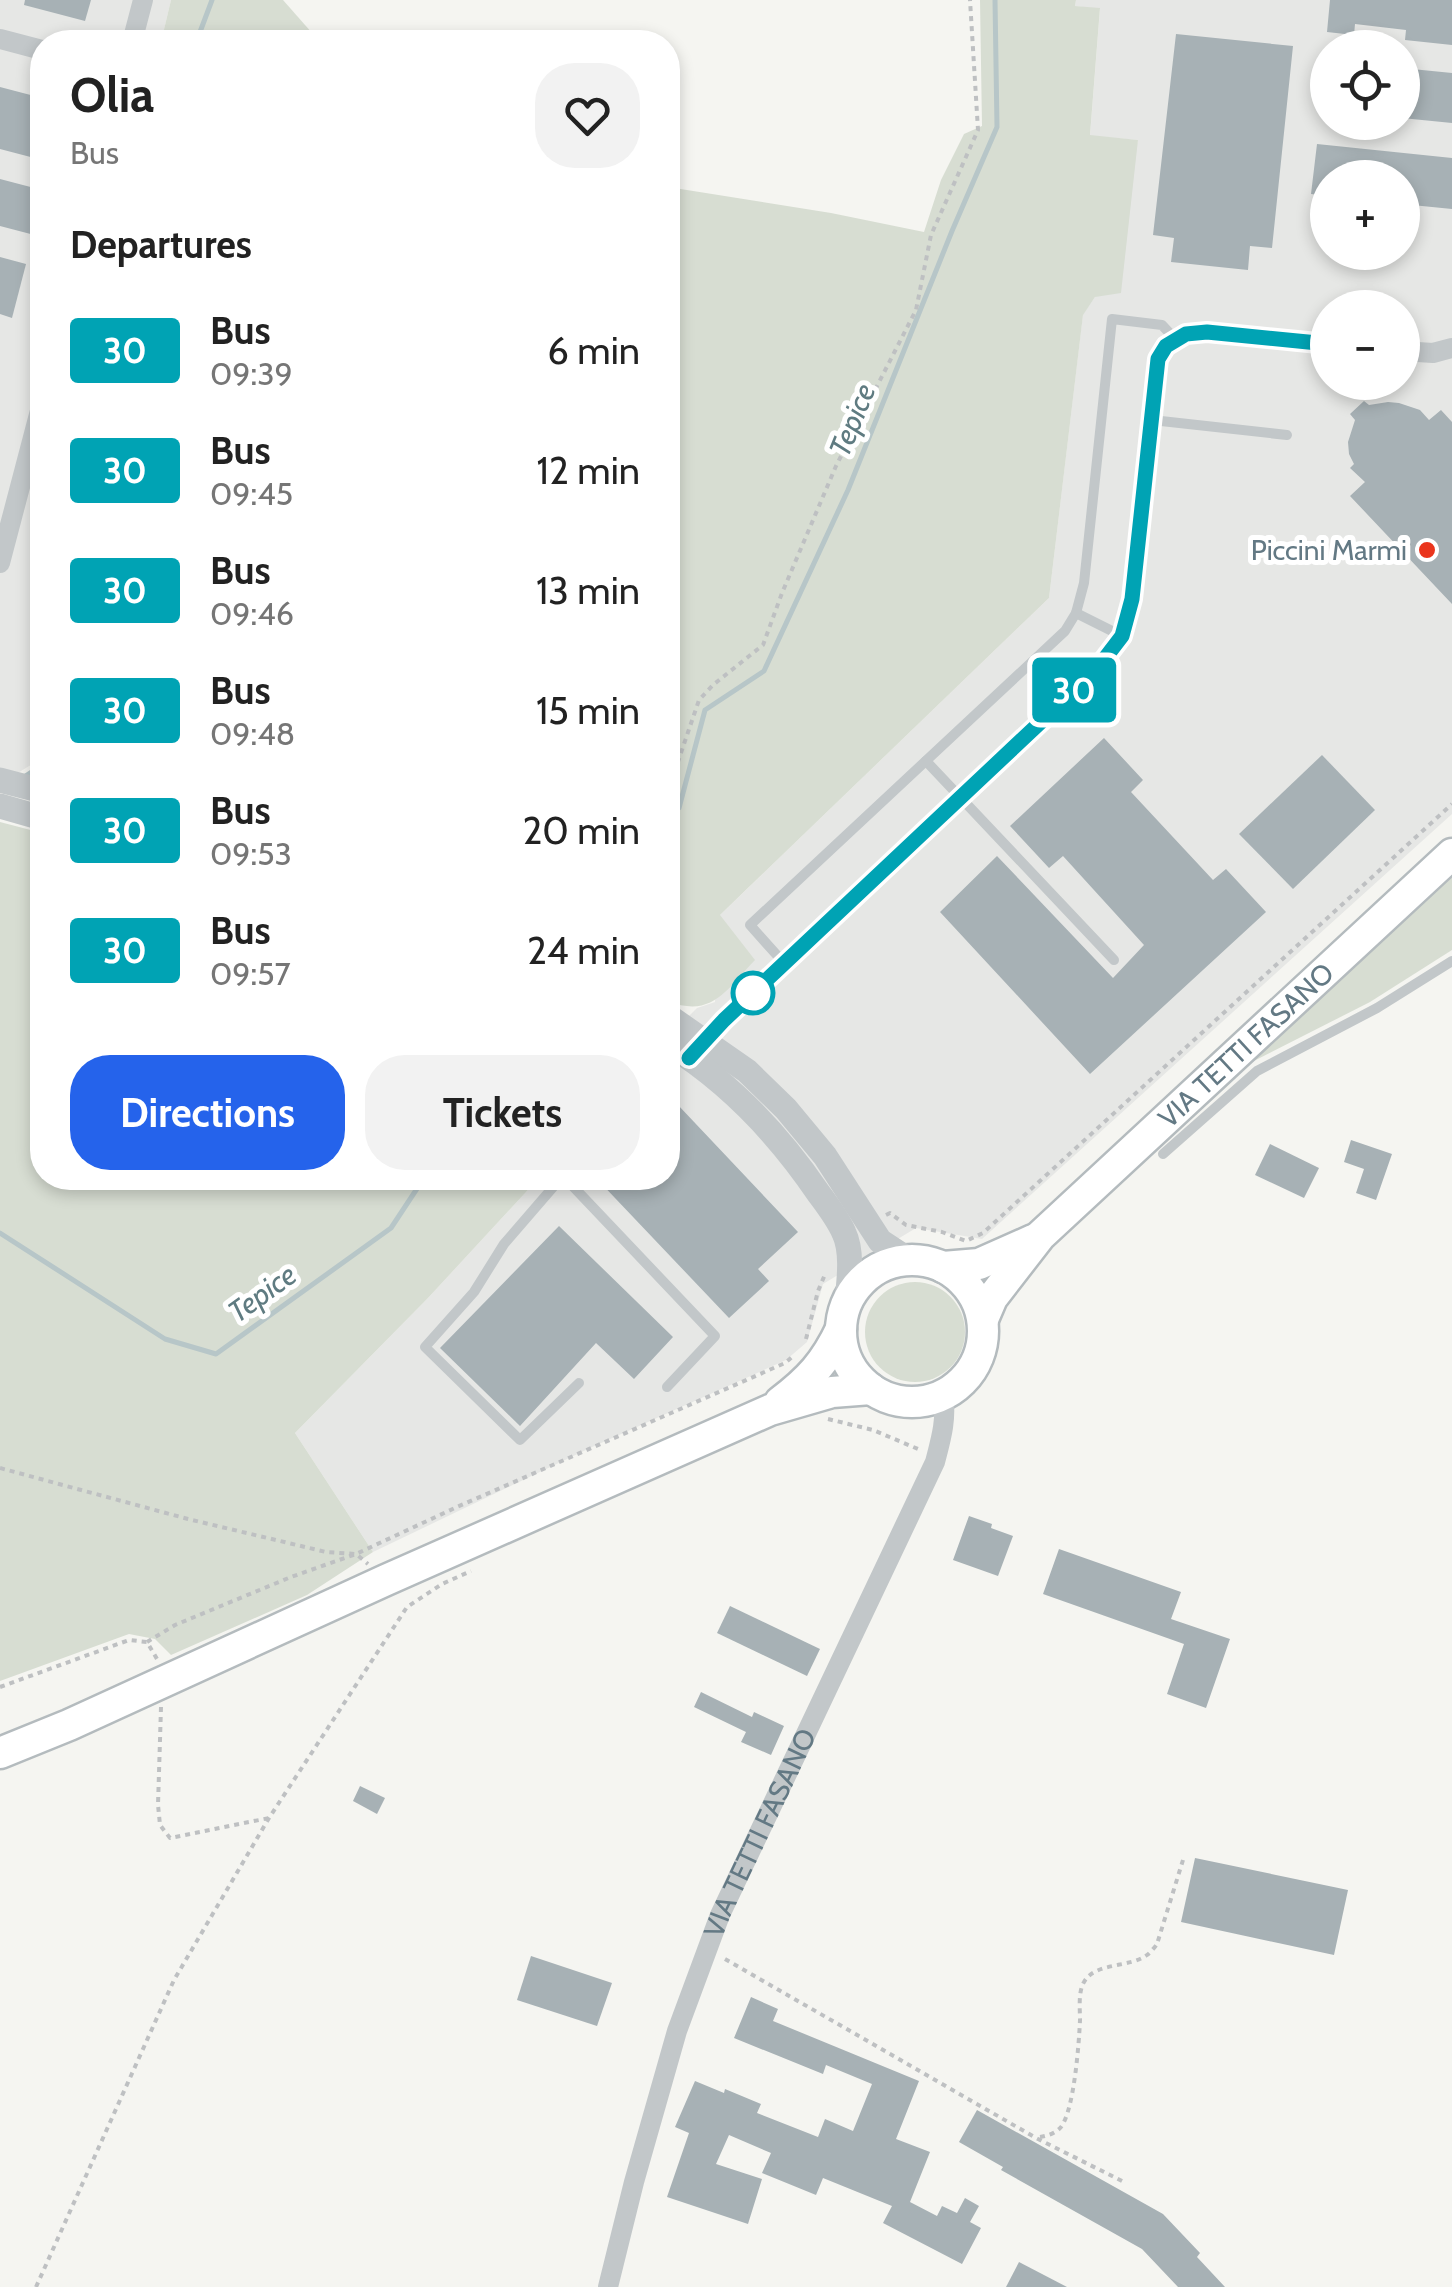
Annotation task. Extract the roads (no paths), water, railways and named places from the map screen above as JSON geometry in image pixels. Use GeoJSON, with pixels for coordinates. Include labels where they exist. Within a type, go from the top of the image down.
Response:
{"type":"FeatureCollection","features":[{"type":"Feature","properties":{"kind":"main road","name":"VIA TETTI FASANO"},"geometry":{"type":"LineString","coordinates":[[983,1319],[992,1298],[1040,1236],[1230,1078],[1452,854]]}},
{"type":"Feature","properties":{"kind":"main road","name":"VIA TETTI FASANO"},"geometry":{"type":"LineString","coordinates":[[943,1267],[979,1264],[1040,1236]]}},
{"type":"Feature","properties":{"kind":"main road"},"geometry":{"type":"LineString","coordinates":[[770,1410],[816,1371],[830,1352],[844,1315],[858,1285],[890,1263],[926,1261],[962,1280],[976,1298],[983,1319],[983,1342],[976,1364],[962,1382],[943,1395],[906,1402],[871,1389],[854,1373],[844,1352],[844,1315]]}},
{"type":"Feature","properties":{"kind":"main road"},"geometry":{"type":"LineString","coordinates":[[0,1753],[69,1726],[770,1410],[832,1392],[871,1389]]}},
{"type":"Feature","properties":{"kind":"street"},"geometry":{"type":"LineString","coordinates":[[135,30],[143,0]]}},
{"type":"Feature","properties":{"kind":"street"},"geometry":{"type":"LineString","coordinates":[[0,40],[30,47]]}},
{"type":"Feature","properties":{"kind":"street"},"geometry":{"type":"LineString","coordinates":[[681,1051],[784,963],[1096,670],[1122,636],[1132,599],[1158,359],[1166,346],[1186,334],[1207,332],[1310,342]]}},
{"type":"Feature","properties":{"kind":"street"},"geometry":{"type":"LineString","coordinates":[[1420,353],[1433,354],[1452,348]]}},
{"type":"Feature","properties":{"kind":"street"},"geometry":{"type":"LineString","coordinates":[[0,564],[30,450]]}},
{"type":"Feature","properties":{"kind":"street"},"geometry":{"type":"LineString","coordinates":[[0,780],[30,788]]}},
{"type":"Feature","properties":{"kind":"street"},"geometry":{"type":"LineString","coordinates":[[681,1051],[747,1071],[786,1109],[825,1156],[880,1241],[909,1260]]}},
{"type":"Feature","properties":{"kind":"street"},"geometry":{"type":"LineString","coordinates":[[681,1051],[737,1096],[776,1135],[830,1210],[846,1236],[850,1275],[844,1315]]}},
{"type":"Feature","properties":{"kind":"street","name":"VIA TETTI FASANO"},"geometry":{"type":"LineString","coordinates":[[608,2287],[677,2031],[720,1915],[934,1462],[944,1425],[943,1395]]}},
{"type":"Feature","properties":{"kind":"lane"},"geometry":{"type":"LineString","coordinates":[[784,963],[750,924],[1065,631],[1076,613],[1084,582],[1112,319],[1162,326],[1175,339]]}},
{"type":"Feature","properties":{"kind":"lane"},"geometry":{"type":"LineString","coordinates":[[1152,420],[1287,436]]}},
{"type":"Feature","properties":{"kind":"lane"},"geometry":{"type":"LineString","coordinates":[[1076,613],[1122,636]]}},
{"type":"Feature","properties":{"kind":"lane"},"geometry":{"type":"LineString","coordinates":[[926,762],[1114,960]]}},
{"type":"Feature","properties":{"kind":"lane"},"geometry":{"type":"LineString","coordinates":[[1163,1154],[1230,1078],[1257,1071],[1377,1008],[1452,962]]}},
{"type":"Feature","properties":{"kind":"lane"},"geometry":{"type":"LineString","coordinates":[[552,1190],[504,1244],[474,1292],[424,1347],[520,1440],[579,1383]]}},
{"type":"Feature","properties":{"kind":"lane"},"geometry":{"type":"LineString","coordinates":[[575,1190],[715,1336],[667,1387]]}},
{"type":"Feature","properties":{"kind":"waterway"},"geometry":{"type":"LineString","coordinates":[[201,30],[212,0]]}},
{"type":"Feature","properties":{"kind":"waterway","name":"Tepice"},"geometry":{"type":"LineString","coordinates":[[680,804],[705,710],[764,671],[848,490],[997,127],[995,0]]}},
{"type":"Feature","properties":{"kind":"waterway"},"geometry":{"type":"LineString","coordinates":[[24,777],[30,773]]}},
{"type":"Feature","properties":{"kind":"waterway","name":"Tepice"},"geometry":{"type":"LineString","coordinates":[[0,1233],[165,1339],[216,1354],[391,1228],[416,1190]]}},
{"type":"Feature","properties":{"kind":"place","name":"Piccini Marmi"},"geometry":{"type":"Point","coordinates":[1427,550]}}]}
